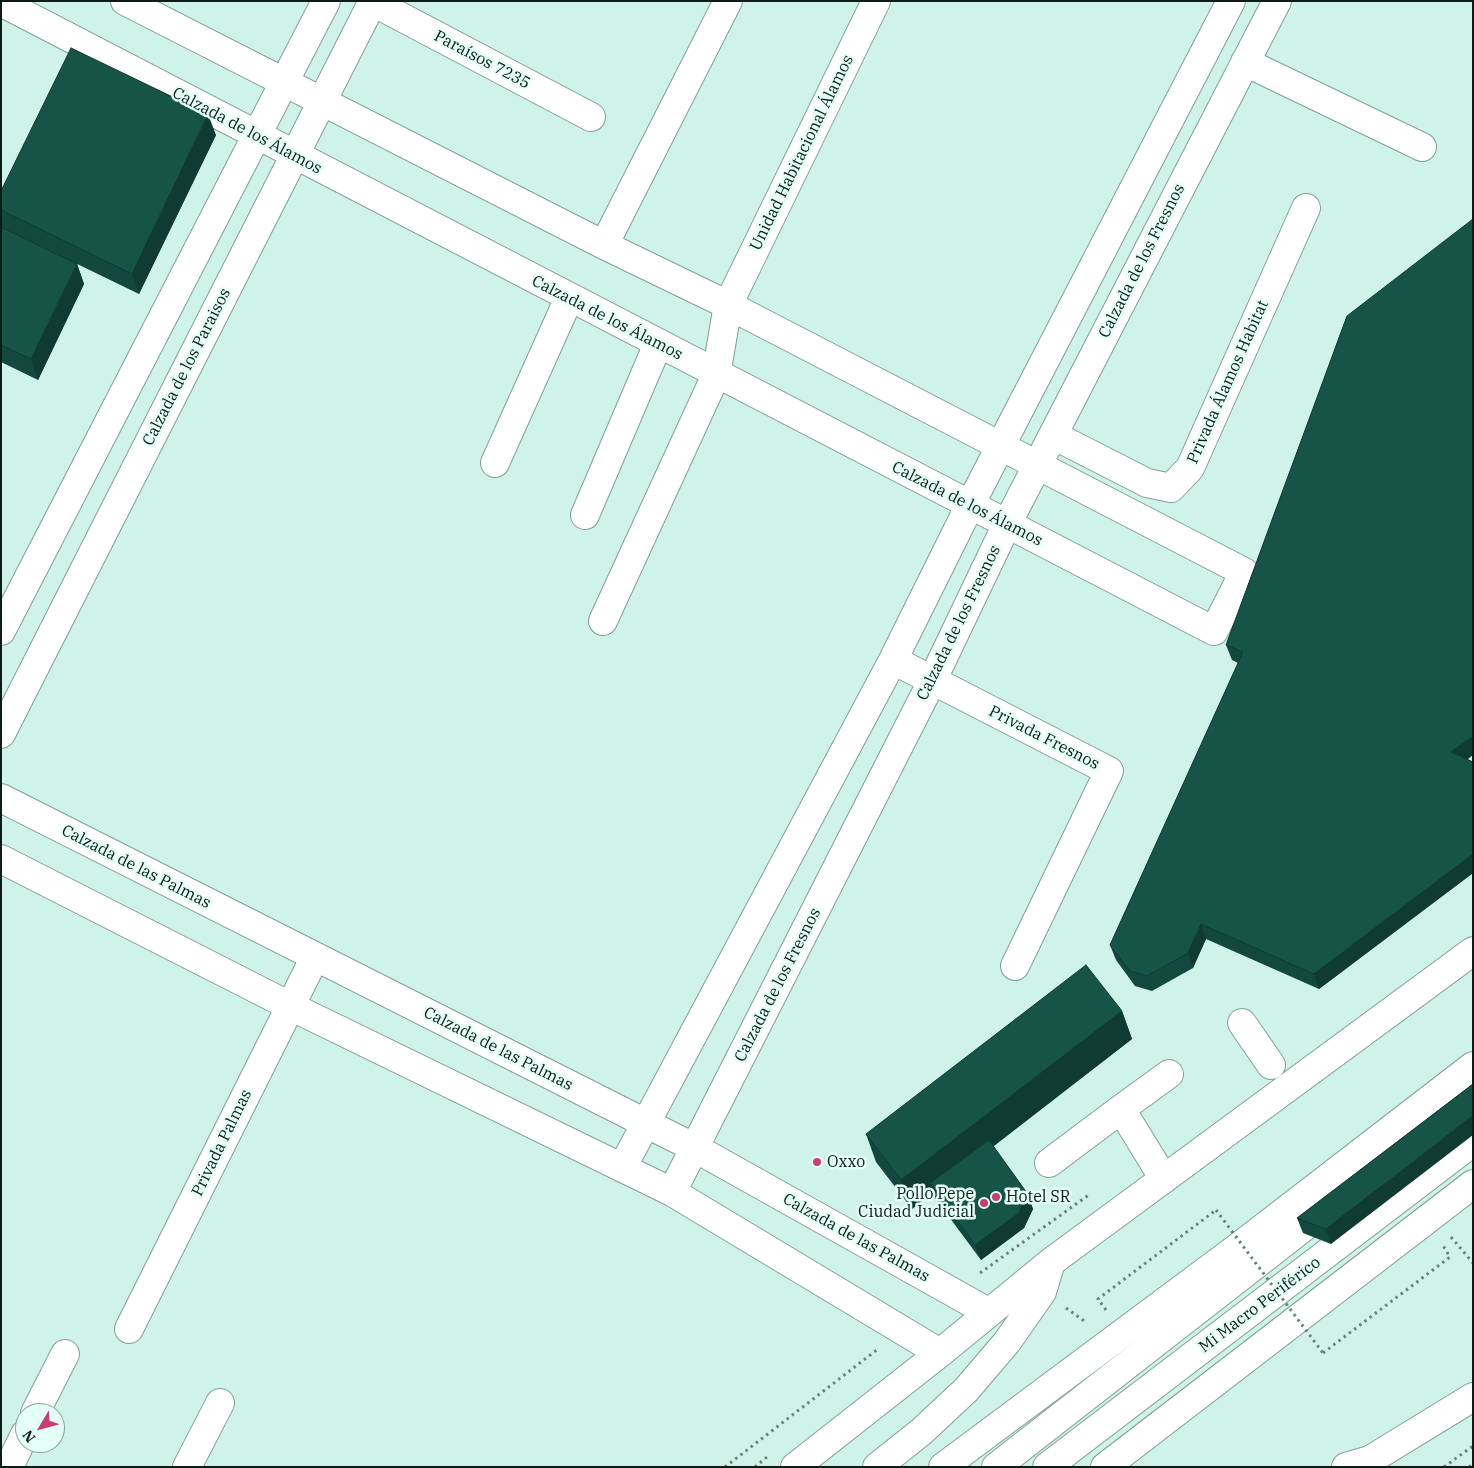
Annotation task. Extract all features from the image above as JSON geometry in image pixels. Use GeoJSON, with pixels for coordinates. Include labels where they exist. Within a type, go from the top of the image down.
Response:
{"type":"FeatureCollection","features":[{"type":"Feature","properties":{"kind":"main road"},"geometry":{"type":"LineString","coordinates":[[125,1],[604,245],[728,306],[1036,466]]}},
{"type":"Feature","properties":{"kind":"main road"},"geometry":{"type":"LineString","coordinates":[[1,631],[326,1]]}},
{"type":"Feature","properties":{"kind":"main road"},"geometry":{"type":"LineString","coordinates":[[604,245],[728,1]]}},
{"type":"Feature","properties":{"kind":"main road","name":"Unidad Habitacional Álamos"},"geometry":{"type":"LineString","coordinates":[[603,621],[716,374],[728,306],[876,1]]}},
{"type":"Feature","properties":{"kind":"main road"},"geometry":{"type":"LineString","coordinates":[[622,1168],[893,660],[999,448],[1230,1]]}},
{"type":"Feature","properties":{"kind":"main road","name":"Calzada de los Álamos"},"geometry":{"type":"LineString","coordinates":[[1,2],[294,156],[1214,631],[1244,572],[1036,466]]}},
{"type":"Feature","properties":{"kind":"main road","name":"Calzada de los Paraisos"},"geometry":{"type":"LineString","coordinates":[[1,734],[373,2]]}},
{"type":"Feature","properties":{"kind":"main road","name":"Paraísos 7235"},"geometry":{"type":"LineString","coordinates":[[373,2],[591,117]]}},
{"type":"Feature","properties":{"kind":"main road","name":"Calzada de los Fresnos"},"geometry":{"type":"LineString","coordinates":[[672,1192],[932,681],[1006,524],[1245,62],[1269,4]]}},
{"type":"Feature","properties":{"kind":"main road"},"geometry":{"type":"LineString","coordinates":[[1245,62],[1422,147]]}},
{"type":"Feature","properties":{"kind":"main road","name":"Privada Álamos Habitat"},"geometry":{"type":"LineString","coordinates":[[1053,435],[1147,483],[1171,488],[1190,468],[1306,208]]}},
{"type":"Feature","properties":{"kind":"main road"},"geometry":{"type":"LineString","coordinates":[[495,463],[569,298]]}},
{"type":"Feature","properties":{"kind":"main road"},"geometry":{"type":"LineString","coordinates":[[585,515],[658,344]]}},
{"type":"Feature","properties":{"kind":"main road","name":"Privada Fresnos"},"geometry":{"type":"LineString","coordinates":[[893,660],[1109,771],[1016,966]]}},
{"type":"Feature","properties":{"kind":"main road","name":"Calzada de las Palmas"},"geometry":{"type":"LineString","coordinates":[[1,798],[695,1148],[988,1312]]}},
{"type":"Feature","properties":{"kind":"main road"},"geometry":{"type":"LineString","coordinates":[[1,859],[290,1006],[672,1192],[940,1353]]}},
{"type":"Feature","properties":{"kind":"main road"},"geometry":{"type":"LineString","coordinates":[[795,1467],[940,1353],[1051,1262],[1473,950]]}},
{"type":"Feature","properties":{"kind":"main road","name":"Privada Palmas"},"geometry":{"type":"LineString","coordinates":[[129,1329],[315,957]]}},
{"type":"Feature","properties":{"kind":"main road"},"geometry":{"type":"LineString","coordinates":[[1242,1023],[1271,1065]]}},
{"type":"Feature","properties":{"kind":"main road"},"geometry":{"type":"LineString","coordinates":[[943,1467],[1237,1248],[1473,1066]]}},
{"type":"Feature","properties":{"kind":"main road"},"geometry":{"type":"LineString","coordinates":[[1049,1163],[1169,1074]]}},
{"type":"Feature","properties":{"kind":"main road"},"geometry":{"type":"LineString","coordinates":[[1121,1109],[1164,1179]]}},
{"type":"Feature","properties":{"kind":"main road","name":"Mi Macro Periférico"},"geometry":{"type":"LineString","coordinates":[[1047,1467],[1473,1142]]}},
{"type":"Feature","properties":{"kind":"main road"},"geometry":{"type":"LineString","coordinates":[[996,1467],[1379,1170]]}},
{"type":"Feature","properties":{"kind":"main road"},"geometry":{"type":"LineString","coordinates":[[1105,1467],[1473,1184]]}},
{"type":"Feature","properties":{"kind":"main road"},"geometry":{"type":"LineString","coordinates":[[877,1467],[920,1432],[966,1390],[1007,1342],[1042,1292],[1051,1262]]}},
{"type":"Feature","properties":{"kind":"main road"},"geometry":{"type":"LineString","coordinates":[[41,1403],[65,1354]]}},
{"type":"Feature","properties":{"kind":"main road"},"geometry":{"type":"LineString","coordinates":[[1125,1467],[1207,1387]]}},
{"type":"Feature","properties":{"kind":"main road"},"geometry":{"type":"LineString","coordinates":[[1346,1467],[1370,1460],[1473,1398]]}},
{"type":"Feature","properties":{"kind":"main road"},"geometry":{"type":"LineString","coordinates":[[187,1467],[220,1403]]}},
{"type":"Feature","properties":{"kind":"main road"},"geometry":{"type":"LineString","coordinates":[[9,1467],[16,1453]]}},
{"type":"Feature","properties":{"kind":"path"},"geometry":{"type":"LineString","coordinates":[[954,1292],[1098,1188]]}},
{"type":"Feature","properties":{"kind":"path"},"geometry":{"type":"LineString","coordinates":[[1100,1315],[1106,1310],[1098,1299],[1216,1210],[1323,1353],[1450,1256],[1441,1245],[1452,1237],[1473,1263]]}},
{"type":"Feature","properties":{"kind":"path"},"geometry":{"type":"LineString","coordinates":[[1042,1292],[1089,1324],[1094,1319]]}},
{"type":"Feature","properties":{"kind":"path"},"geometry":{"type":"LineString","coordinates":[[725,1467],[902,1330]]}},
{"type":"Feature","properties":{"kind":"path"},"geometry":{"type":"LineString","coordinates":[[1444,1467],[1473,1446]]}},
{"type":"Feature","properties":{"kind":"path"},"geometry":{"type":"LineString","coordinates":[[1469,1467],[1473,1464]]}},
{"type":"Feature","properties":{"kind":"building"},"geometry":{"type":"Polygon","coordinates":[[[71,48],[208,114],[132,274],[1,210],[1,191],[71,48]]]}},
{"type":"Feature","properties":{"kind":"building"},"geometry":{"type":"Polygon","coordinates":[[[1473,219],[1473,736],[1451,752],[1473,762],[1473,854],[1314,974],[1201,924],[1188,953],[1147,976],[1130,971],[1110,945],[1243,652],[1226,645],[1347,316],[1473,219]]]}},
{"type":"Feature","properties":{"kind":"building"},"geometry":{"type":"Polygon","coordinates":[[[1,227],[77,264],[31,359],[1,345],[1,227]]]}},
{"type":"Feature","properties":{"kind":"building"},"geometry":{"type":"Polygon","coordinates":[[[1086,965],[1122,1011],[901,1180],[866,1134],[1086,965]]]}},
{"type":"Feature","properties":{"kind":"building"},"geometry":{"type":"Polygon","coordinates":[[[1473,1084],[1473,1115],[1326,1229],[1297,1218],[1473,1084]]]}},
{"type":"Feature","properties":{"kind":"building","name":"Pollo Pepe Ciudad Judicial"},"geometry":{"type":"Polygon","coordinates":[[[989,1140],[1027,1193],[1019,1213],[975,1245],[930,1183],[989,1140]]]}},
{"type":"Feature","properties":{"kind":"place","name":"Oxxo"},"geometry":{"type":"Point","coordinates":[817,1162]}},
{"type":"Feature","properties":{"kind":"place","name":"Hotel SR"},"geometry":{"type":"Point","coordinates":[996,1197]}},
{"type":"Feature","properties":{"kind":"place","name":"Pollo Pepe Ciudad Judicial"},"geometry":{"type":"Point","coordinates":[984,1203]}}]}
